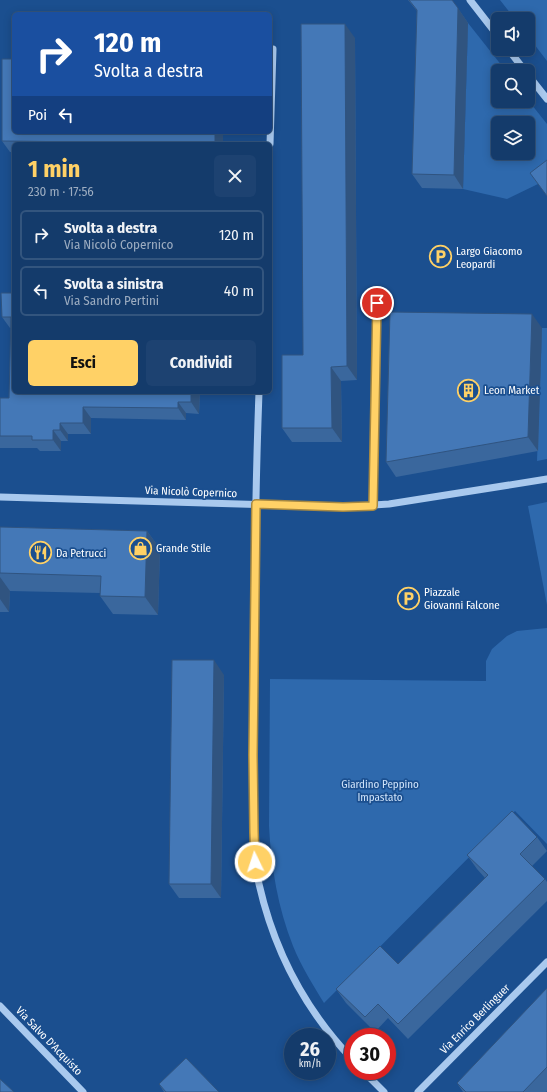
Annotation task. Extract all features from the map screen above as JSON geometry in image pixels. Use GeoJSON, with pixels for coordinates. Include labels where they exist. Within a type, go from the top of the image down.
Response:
{"type":"FeatureCollection","features":[{"type":"Feature","properties":{"kind":"street"},"geometry":{"type":"LineString","coordinates":[[470,0],[491,27]]}},
{"type":"Feature","properties":{"kind":"street"},"geometry":{"type":"LineString","coordinates":[[272,96],[274,49]]}},
{"type":"Feature","properties":{"kind":"street"},"geometry":{"type":"LineString","coordinates":[[513,56],[520,64]]}},
{"type":"Feature","properties":{"kind":"street"},"geometry":{"type":"LineString","coordinates":[[535,83],[547,99]]}},
{"type":"Feature","properties":{"kind":"street"},"geometry":{"type":"LineString","coordinates":[[373,506],[377,303]]}},
{"type":"Feature","properties":{"kind":"street"},"geometry":{"type":"LineString","coordinates":[[259,394],[256,472],[253,748],[254,842],[256,867],[269,916],[283,955],[292,974],[312,1010],[344,1050]]}},
{"type":"Feature","properties":{"kind":"street","name":"Via Nicolò Copernico"},"geometry":{"type":"LineString","coordinates":[[0,497],[343,507],[399,503],[547,479]]}},
{"type":"Feature","properties":{"kind":"street","name":"Via Enrico Berlinguer"},"geometry":{"type":"LineString","coordinates":[[418,1092],[547,962]]}},
{"type":"Feature","properties":{"kind":"street","name":"Via Salvo D'Acquisto"},"geometry":{"type":"LineString","coordinates":[[0,1006],[83,1092]]}},
{"type":"Feature","properties":{"kind":"street"},"geometry":{"type":"LineString","coordinates":[[372,1080],[384,1092]]}},
{"type":"Feature","properties":{"kind":"green space"},"geometry":{"type":"Polygon","coordinates":[[[500,0],[547,0],[547,61],[535,45],[535,12],[509,12],[500,0]]]}},
{"type":"Feature","properties":{"kind":"green space"},"geometry":{"type":"Polygon","coordinates":[[[468,23],[491,52],[491,56],[494,56],[500,64],[491,64],[491,108],[534,108],[547,124],[547,178],[507,199],[463,189],[468,23]]]}},
{"type":"Feature","properties":{"kind":"green space"},"geometry":{"type":"Polygon","coordinates":[[[542,328],[547,328],[547,459],[537,461],[542,328]]]}},
{"type":"Feature","properties":{"kind":"green space"},"geometry":{"type":"Polygon","coordinates":[[[547,502],[547,605],[528,506],[547,502]]]}},
{"type":"Feature","properties":{"kind":"green space","name":"Giardino Peppino Impastato"},"geometry":{"type":"Polygon","coordinates":[[[547,628],[547,844],[515,811],[324,1003],[303,968],[293,946],[279,902],[271,857],[269,826],[270,679],[486,681],[486,661],[492,649],[507,636],[517,631],[547,628]]]}},
{"type":"Feature","properties":{"kind":"building"},"geometry":{"type":"Polygon","coordinates":[[[409,0],[452,0],[458,8],[454,175],[412,174],[417,10],[409,0]]]}},
{"type":"Feature","properties":{"kind":"building"},"geometry":{"type":"Polygon","coordinates":[[[301,24],[345,24],[347,366],[331,367],[332,428],[282,428],[282,355],[303,355],[301,24]]]}},
{"type":"Feature","properties":{"kind":"building"},"geometry":{"type":"Polygon","coordinates":[[[2,59],[12,59],[12,134],[215,134],[215,142],[2,141],[2,59]]]}},
{"type":"Feature","properties":{"kind":"building"},"geometry":{"type":"Polygon","coordinates":[[[547,160],[547,196],[530,173],[547,160]]]}},
{"type":"Feature","properties":{"kind":"building"},"geometry":{"type":"Polygon","coordinates":[[[1,293],[12,293],[12,394],[191,394],[191,402],[178,402],[178,408],[83,407],[83,423],[60,423],[60,430],[53,430],[53,440],[32,440],[32,436],[0,436],[0,398],[9,398],[11,317],[2,317],[1,293]]]}},
{"type":"Feature","properties":{"kind":"building","name":"Leon Market"},"geometry":{"type":"Polygon","coordinates":[[[390,312],[532,314],[528,437],[386,462],[390,312]]]}},
{"type":"Feature","properties":{"kind":"building"},"geometry":{"type":"Polygon","coordinates":[[[0,527],[147,531],[145,597],[100,596],[101,576],[0,573],[0,527]]]}},
{"type":"Feature","properties":{"kind":"building"},"geometry":{"type":"Polygon","coordinates":[[[172,660],[214,660],[211,884],[169,884],[172,660]]]}},
{"type":"Feature","properties":{"kind":"building"},"geometry":{"type":"Polygon","coordinates":[[[512,811],[537,837],[520,854],[545,879],[398,1024],[378,1004],[365,1017],[336,989],[380,946],[398,964],[488,875],[467,855],[512,811]]]}},
{"type":"Feature","properties":{"kind":"building"},"geometry":{"type":"Polygon","coordinates":[[[547,988],[547,1067],[523,1092],[466,1092],[457,1083],[547,988]]]}},
{"type":"Feature","properties":{"kind":"building"},"geometry":{"type":"Polygon","coordinates":[[[186,1058],[219,1092],[166,1092],[159,1084],[186,1058]]]}},
{"type":"Feature","properties":{"kind":"building"},"geometry":{"type":"Polygon","coordinates":[[[0,1079],[14,1092],[0,1092],[0,1079]]]}},
{"type":"Feature","properties":{"kind":"place","name":"Largo Giacomo Leopardi"},"geometry":{"type":"Point","coordinates":[441,257]}},
{"type":"Feature","properties":{"kind":"place","name":"Leon Market"},"geometry":{"type":"Point","coordinates":[469,390]}},
{"type":"Feature","properties":{"kind":"place","name":"Grande Stile"},"geometry":{"type":"Point","coordinates":[140,548]}},
{"type":"Feature","properties":{"kind":"place","name":"Da Petrucci"},"geometry":{"type":"Point","coordinates":[41,553]}},
{"type":"Feature","properties":{"kind":"place","name":"Piazzale Giovanni Falcone"},"geometry":{"type":"Point","coordinates":[408,598]}},
{"type":"Feature","properties":{"kind":"route"},"geometry":{"type":"LineString","coordinates":[[255,862],[253,755],[256,504],[343,507],[373,506],[377,303]]}}]}
